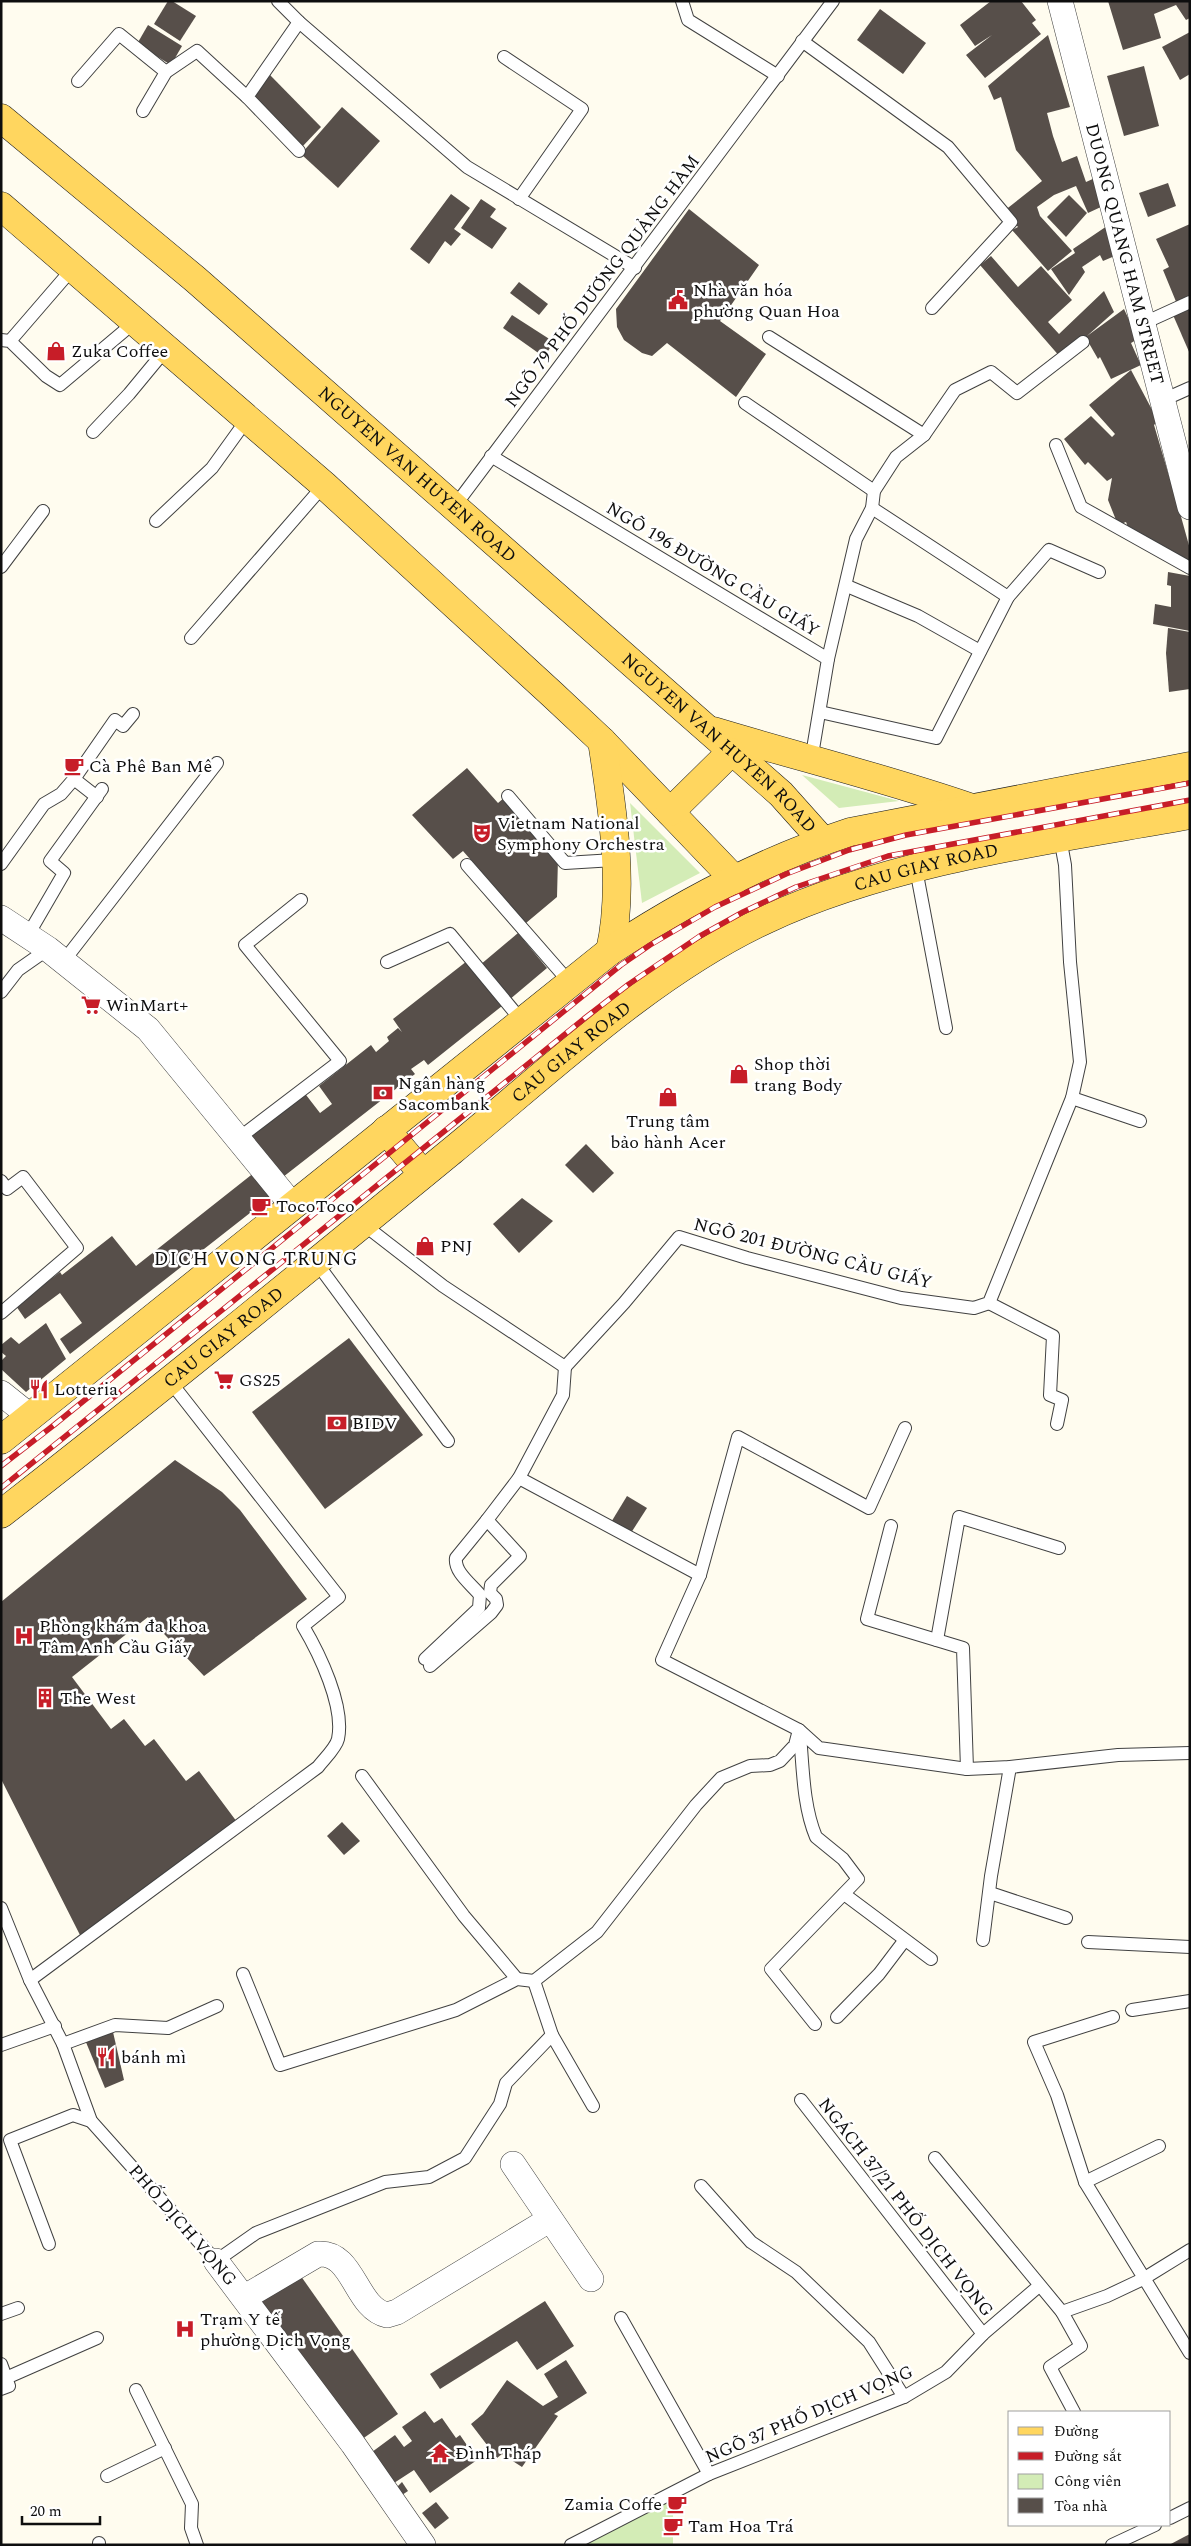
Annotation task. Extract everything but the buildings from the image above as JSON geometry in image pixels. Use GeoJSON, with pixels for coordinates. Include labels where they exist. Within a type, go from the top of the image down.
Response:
{"type":"FeatureCollection","features":[{"type":"Feature","properties":{"kind":"main road","name":"NGUYEN VAN HUYEN ROAD"},"geometry":{"type":"LineString","coordinates":[[1,118],[195,279],[781,794],[823,841]]}},
{"type":"Feature","properties":{"kind":"main road"},"geometry":{"type":"LineString","coordinates":[[1,206],[324,485],[602,741],[735,880]]}},
{"type":"Feature","properties":{"kind":"main road"},"geometry":{"type":"LineString","coordinates":[[705,729],[811,761],[900,784],[974,808]]}},
{"type":"Feature","properties":{"kind":"main road"},"geometry":{"type":"LineString","coordinates":[[602,741],[613,807],[615,928],[610,951]]}},
{"type":"Feature","properties":{"kind":"main road"},"geometry":{"type":"LineString","coordinates":[[670,812],[731,752]]}},
{"type":"Feature","properties":{"kind":"main road"},"geometry":{"type":"LineString","coordinates":[[1,1440],[610,951],[646,928],[735,880],[823,841],[898,821],[1190,766]]}},
{"type":"Feature","properties":{"kind":"main road","name":"CAU GIAY ROAD"},"geometry":{"type":"LineString","coordinates":[[1,1514],[363,1224],[606,1024],[649,991],[714,947],[763,921],[811,900],[859,883],[1060,838],[1190,815]]}},
{"type":"Feature","properties":{"kind":"main road"},"geometry":{"type":"LineString","coordinates":[[386,1130],[423,1174]]}},
{"type":"Feature","properties":{"kind":"street","name":"DUONG QUANG HAM STREET"},"geometry":{"type":"LineString","coordinates":[[1060,1],[1190,507]]}},
{"type":"Feature","properties":{"kind":"street"},"geometry":{"type":"LineString","coordinates":[[1,918],[46,949],[148,1029],[240,1138],[293,1206]]}},
{"type":"Feature","properties":{"kind":"street"},"geometry":{"type":"LineString","coordinates":[[1,1393],[32,1416]]}},
{"type":"Feature","properties":{"kind":"street"},"geometry":{"type":"LineString","coordinates":[[513,2164],[549,2220],[591,2279]]}},
{"type":"Feature","properties":{"kind":"street"},"geometry":{"type":"LineString","coordinates":[[245,2297],[318,2254],[329,2253],[339,2259],[373,2307],[381,2313],[397,2312],[549,2220]]}},
{"type":"Feature","properties":{"kind":"street","name":"PHỐ DỊCH VỌNG"},"geometry":{"type":"LineString","coordinates":[[216,2261],[354,2444],[423,2545]]}},
{"type":"Feature","properties":{"kind":"lane"},"geometry":{"type":"LineString","coordinates":[[278,1],[299,22],[467,167],[635,268]]}},
{"type":"Feature","properties":{"kind":"lane"},"geometry":{"type":"LineString","coordinates":[[682,1],[688,20],[778,76]]}},
{"type":"Feature","properties":{"kind":"lane","name":"NGÕ 79 PHỐ DƯƠNG QUẢNG HÀM"},"geometry":{"type":"LineString","coordinates":[[454,507],[635,268],[802,41],[834,1]]}},
{"type":"Feature","properties":{"kind":"lane"},"geometry":{"type":"LineString","coordinates":[[247,97],[299,22]]}},
{"type":"Feature","properties":{"kind":"lane"},"geometry":{"type":"LineString","coordinates":[[78,81],[119,34],[166,72]]}},
{"type":"Feature","properties":{"kind":"lane"},"geometry":{"type":"LineString","coordinates":[[802,41],[948,147],[1011,222],[932,308]]}},
{"type":"Feature","properties":{"kind":"lane"},"geometry":{"type":"LineString","coordinates":[[143,111],[166,72],[197,51],[247,97],[299,150]]}},
{"type":"Feature","properties":{"kind":"lane"},"geometry":{"type":"LineString","coordinates":[[504,57],[582,109],[519,199]]}},
{"type":"Feature","properties":{"kind":"lane"},"geometry":{"type":"LineString","coordinates":[[73,268],[6,340],[46,376],[60,385],[136,321]]}},
{"type":"Feature","properties":{"kind":"lane"},"geometry":{"type":"LineString","coordinates":[[1144,323],[1190,302]]}},
{"type":"Feature","properties":{"kind":"lane"},"geometry":{"type":"LineString","coordinates":[[769,337],[924,435]]}},
{"type":"Feature","properties":{"kind":"lane"},"geometry":{"type":"LineString","coordinates":[[828,659],[847,586],[856,539],[872,508],[874,491],[896,457],[924,435],[955,390],[991,372],[1017,393],[1083,342]]}},
{"type":"Feature","properties":{"kind":"lane"},"geometry":{"type":"LineString","coordinates":[[93,432],[129,394],[166,348]]}},
{"type":"Feature","properties":{"kind":"lane"},"geometry":{"type":"LineString","coordinates":[[1163,400],[1190,388]]}},
{"type":"Feature","properties":{"kind":"lane"},"geometry":{"type":"LineString","coordinates":[[745,403],[874,491]]}},
{"type":"Feature","properties":{"kind":"lane"},"geometry":{"type":"LineString","coordinates":[[156,521],[212,468],[248,418]]}},
{"type":"Feature","properties":{"kind":"lane"},"geometry":{"type":"LineString","coordinates":[[1056,444],[1081,507],[1190,568]]}},
{"type":"Feature","properties":{"kind":"lane","name":"NGÕ 196 ĐƯỜNG CẦU GIẤY"},"geometry":{"type":"LineString","coordinates":[[491,456],[828,659],[811,761]]}},
{"type":"Feature","properties":{"kind":"lane"},"geometry":{"type":"LineString","coordinates":[[191,638],[324,485]]}},
{"type":"Feature","properties":{"kind":"lane"},"geometry":{"type":"LineString","coordinates":[[872,508],[1008,596]]}},
{"type":"Feature","properties":{"kind":"lane"},"geometry":{"type":"LineString","coordinates":[[1,567],[43,511]]}},
{"type":"Feature","properties":{"kind":"lane"},"geometry":{"type":"LineString","coordinates":[[820,712],[936,738],[1008,596],[1049,550],[1099,572]]}},
{"type":"Feature","properties":{"kind":"lane"},"geometry":{"type":"LineString","coordinates":[[847,586],[918,616],[980,651]]}},
{"type":"Feature","properties":{"kind":"lane"},"geometry":{"type":"LineString","coordinates":[[1,864],[44,804],[61,794],[74,779],[115,720],[123,726],[133,714]]}},
{"type":"Feature","properties":{"kind":"lane"},"geometry":{"type":"LineString","coordinates":[[1,992],[18,970],[46,949],[217,763]]}},
{"type":"Feature","properties":{"kind":"lane"},"geometry":{"type":"LineString","coordinates":[[46,949],[64,873],[50,861],[99,793],[74,779]]}},
{"type":"Feature","properties":{"kind":"lane"},"geometry":{"type":"LineString","coordinates":[[508,796],[565,863],[614,860]]}},
{"type":"Feature","properties":{"kind":"lane"},"geometry":{"type":"LineString","coordinates":[[1057,1424],[1062,1400],[1050,1396],[1053,1336],[989,1303],[1072,1098],[1080,1062],[1070,962],[1065,865],[1060,838]]}},
{"type":"Feature","properties":{"kind":"lane"},"geometry":{"type":"LineString","coordinates":[[467,865],[571,984]]}},
{"type":"Feature","properties":{"kind":"lane"},"geometry":{"type":"LineString","coordinates":[[916,869],[946,1028]]}},
{"type":"Feature","properties":{"kind":"lane"},"geometry":{"type":"LineString","coordinates":[[240,1138],[340,1060],[245,945],[301,900]]}},
{"type":"Feature","properties":{"kind":"lane"},"geometry":{"type":"LineString","coordinates":[[387,962],[450,934],[522,1021]]}},
{"type":"Feature","properties":{"kind":"lane"},"geometry":{"type":"LineString","coordinates":[[1072,1098],[1140,1121]]}},
{"type":"Feature","properties":{"kind":"lane"},"geometry":{"type":"LineString","coordinates":[[1,1182],[7,1189],[23,1178],[76,1248],[1,1313]]}},
{"type":"Feature","properties":{"kind":"lane"},"geometry":{"type":"LineString","coordinates":[[363,1224],[443,1286],[565,1367],[562,1396],[519,1478],[456,1558],[457,1569],[480,1594],[479,1608],[428,1662],[491,1613],[497,1606],[496,1599],[490,1593],[491,1585],[520,1556],[487,1520]]}},
{"type":"Feature","properties":{"kind":"lane","name":"NGÕ 201 ĐƯỜNG CẦU GIẤY"},"geometry":{"type":"LineString","coordinates":[[565,1367],[624,1303],[679,1237],[747,1258],[901,1298],[974,1308],[989,1303]]}},
{"type":"Feature","properties":{"kind":"lane"},"geometry":{"type":"LineString","coordinates":[[316,1262],[448,1441]]}},
{"type":"Feature","properties":{"kind":"lane"},"geometry":{"type":"LineString","coordinates":[[30,1980],[318,1767],[338,1740],[337,1711],[329,1678],[303,1626],[340,1596],[169,1380]]}},
{"type":"Feature","properties":{"kind":"lane"},"geometry":{"type":"LineString","coordinates":[[905,1428],[869,1508],[738,1437],[700,1575],[662,1660],[800,1730],[820,1748],[967,1769],[1010,1767],[1118,1755],[1190,1754]]}},
{"type":"Feature","properties":{"kind":"lane"},"geometry":{"type":"LineString","coordinates":[[519,1478],[700,1575]]}},
{"type":"Feature","properties":{"kind":"lane"},"geometry":{"type":"LineString","coordinates":[[937,1640],[959,1517],[1059,1548]]}},
{"type":"Feature","properties":{"kind":"lane"},"geometry":{"type":"LineString","coordinates":[[891,1526],[866,1619],[963,1648],[967,1769]]}},
{"type":"Feature","properties":{"kind":"lane"},"geometry":{"type":"LineString","coordinates":[[800,1730],[808,1812],[816,1837],[843,1859],[858,1879],[771,1969],[815,2024]]}},
{"type":"Feature","properties":{"kind":"lane"},"geometry":{"type":"LineString","coordinates":[[243,1974],[280,2065],[456,2010],[517,1979],[534,1981],[597,1932],[696,1805],[721,1778],[750,1766],[770,1765],[780,1761],[795,1745],[800,1730]]}},
{"type":"Feature","properties":{"kind":"lane"},"geometry":{"type":"LineString","coordinates":[[983,1940],[1010,1767]]}},
{"type":"Feature","properties":{"kind":"lane"},"geometry":{"type":"LineString","coordinates":[[362,1776],[464,1916],[517,1979]]}},
{"type":"Feature","properties":{"kind":"lane"},"geometry":{"type":"LineString","coordinates":[[990,1893],[1066,1918]]}},
{"type":"Feature","properties":{"kind":"lane"},"geometry":{"type":"LineString","coordinates":[[844,1894],[931,1958]]}},
{"type":"Feature","properties":{"kind":"lane","name":"PHỐ DỊCH VỌNG"},"geometry":{"type":"LineString","coordinates":[[1,1908],[30,1980],[63,2044],[91,2121],[216,2261]]}},
{"type":"Feature","properties":{"kind":"lane"},"geometry":{"type":"LineString","coordinates":[[837,2018],[879,1974],[904,1940]]}},
{"type":"Feature","properties":{"kind":"lane"},"geometry":{"type":"LineString","coordinates":[[1088,1942],[1190,1947]]}},
{"type":"Feature","properties":{"kind":"lane"},"geometry":{"type":"LineString","coordinates":[[534,1981],[552,2035],[593,2106]]}},
{"type":"Feature","properties":{"kind":"lane"},"geometry":{"type":"LineString","coordinates":[[1132,2010],[1190,2001]]}},
{"type":"Feature","properties":{"kind":"lane"},"geometry":{"type":"LineString","coordinates":[[63,2044],[115,2025],[168,2028],[217,2006]]}},
{"type":"Feature","properties":{"kind":"lane"},"geometry":{"type":"LineString","coordinates":[[1113,2017],[1034,2042],[1057,2095],[1085,2182],[1190,2353]]}},
{"type":"Feature","properties":{"kind":"lane"},"geometry":{"type":"LineString","coordinates":[[1,2045],[55,2026]]}},
{"type":"Feature","properties":{"kind":"lane"},"geometry":{"type":"LineString","coordinates":[[216,2261],[256,2233],[385,2182],[429,2177],[465,2158],[500,2104],[506,2083],[552,2035]]}},
{"type":"Feature","properties":{"kind":"lane","name":"NGÁCH 37/21 PHỐ DỊCH VỌNG"},"geometry":{"type":"LineString","coordinates":[[801,2100],[983,2334]]}},
{"type":"Feature","properties":{"kind":"lane"},"geometry":{"type":"LineString","coordinates":[[49,2244],[10,2140],[72,2116],[91,2121]]}},
{"type":"Feature","properties":{"kind":"lane"},"geometry":{"type":"LineString","coordinates":[[1085,2182],[1160,2146]]}},
{"type":"Feature","properties":{"kind":"lane"},"geometry":{"type":"LineString","coordinates":[[935,2158],[1062,2312],[1081,2346],[1050,2367],[1073,2411]]}},
{"type":"Feature","properties":{"kind":"lane"},"geometry":{"type":"LineString","coordinates":[[701,2186],[751,2242],[796,2272],[869,2342],[904,2397]]}},
{"type":"Feature","properties":{"kind":"lane"},"geometry":{"type":"LineString","coordinates":[[1062,2312],[1107,2296],[1143,2279],[1190,2250]]}},
{"type":"Feature","properties":{"kind":"lane","name":"NGÕ 37 PHỐ DỊCH VỌNG"},"geometry":{"type":"LineString","coordinates":[[571,2545],[708,2474],[904,2397],[946,2372],[983,2334],[1039,2286]]}},
{"type":"Feature","properties":{"kind":"lane"},"geometry":{"type":"LineString","coordinates":[[1,2314],[18,2308]]}},
{"type":"Feature","properties":{"kind":"lane"},"geometry":{"type":"LineString","coordinates":[[621,2318],[708,2474]]}},
{"type":"Feature","properties":{"kind":"lane"},"geometry":{"type":"LineString","coordinates":[[1,2364],[4,2384],[97,2338]]}},
{"type":"Feature","properties":{"kind":"lane"},"geometry":{"type":"LineString","coordinates":[[136,2390],[192,2504],[191,2528],[197,2545]]}},
{"type":"Feature","properties":{"kind":"lane"},"geometry":{"type":"LineString","coordinates":[[107,2476],[165,2448]]}},
{"type":"Feature","properties":{"kind":"lane"},"geometry":{"type":"LineString","coordinates":[[1171,2518],[1190,2508]]}},
{"type":"Feature","properties":{"kind":"lane"},"geometry":{"type":"LineString","coordinates":[[1112,2545],[1153,2526]]}},
{"type":"Feature","properties":{"kind":"green space"},"geometry":{"type":"Polygon","coordinates":[[[802,775],[899,801],[839,808],[802,775]]]}},
{"type":"Feature","properties":{"kind":"green space"},"geometry":{"type":"Polygon","coordinates":[[[630,803],[700,873],[642,903],[630,803]]]}},
{"type":"Feature","properties":{"kind":"green space"},"geometry":{"type":"Polygon","coordinates":[[[681,2488],[673,2509],[673,2545],[586,2545],[681,2488]]]}},
{"type":"Feature","properties":{"kind":"railway"},"geometry":{"type":"LineString","coordinates":[[1,1466],[621,965],[650,945],[715,907],[786,874],[849,850],[906,835],[1190,783]]}},
{"type":"Feature","properties":{"kind":"railway"},"geometry":{"type":"LineString","coordinates":[[1,1488],[585,1018],[629,984],[700,936],[743,912],[796,887],[888,856],[1190,800]]}},
{"type":"Feature","properties":{"kind":"place","name":"Nhà văn hóa phường Quan Hoa"},"geometry":{"type":"Point","coordinates":[678,300]}},
{"type":"Feature","properties":{"kind":"place","name":"Zuka Coffee"},"geometry":{"type":"Point","coordinates":[56,351]}},
{"type":"Feature","properties":{"kind":"place","name":"Cà Phê Ban Mê"},"geometry":{"type":"Point","coordinates":[74,766]}},
{"type":"Feature","properties":{"kind":"place","name":"Vietnam National Symphony Orchestra"},"geometry":{"type":"Point","coordinates":[482,833]}},
{"type":"Feature","properties":{"kind":"place","name":"WinMart+"},"geometry":{"type":"Point","coordinates":[91,1005]}},
{"type":"Feature","properties":{"kind":"place","name":"Shop thời trang Body"},"geometry":{"type":"Point","coordinates":[739,1074]}},
{"type":"Feature","properties":{"kind":"place","name":"Ngân hàng Sacombank"},"geometry":{"type":"Point","coordinates":[383,1093]}},
{"type":"Feature","properties":{"kind":"place","name":"Trung tâm bảo hành Acer"},"geometry":{"type":"Point","coordinates":[668,1097]}},
{"type":"Feature","properties":{"kind":"place","name":"TocoToco"},"geometry":{"type":"Point","coordinates":[261,1206]}},
{"type":"Feature","properties":{"kind":"place","name":"PNJ"},"geometry":{"type":"Point","coordinates":[425,1246]}},
{"type":"Feature","properties":{"kind":"place","name":"GS25"},"geometry":{"type":"Point","coordinates":[224,1380]}},
{"type":"Feature","properties":{"kind":"place","name":"Lotteria"},"geometry":{"type":"Point","coordinates":[39,1389]}},
{"type":"Feature","properties":{"kind":"place","name":"BIDV"},"geometry":{"type":"Point","coordinates":[337,1423]}},
{"type":"Feature","properties":{"kind":"place","name":"Phòng khám đa khoa Tâm Anh Cầu Giấy"},"geometry":{"type":"Point","coordinates":[24,1636]}},
{"type":"Feature","properties":{"kind":"place","name":"The West"},"geometry":{"type":"Point","coordinates":[45,1698]}},
{"type":"Feature","properties":{"kind":"place","name":"bánh mì"},"geometry":{"type":"Point","coordinates":[106,2057]}},
{"type":"Feature","properties":{"kind":"place","name":"Trạm Y tế phường Dịch Vọng"},"geometry":{"type":"Point","coordinates":[185,2329]}},
{"type":"Feature","properties":{"kind":"place","name":"Đình Tháp"},"geometry":{"type":"Point","coordinates":[440,2453]}},
{"type":"Feature","properties":{"kind":"place","name":"Zamia Coffe"},"geometry":{"type":"Point","coordinates":[677,2504]}},
{"type":"Feature","properties":{"kind":"place","name":"Tam Hoa Trá"},"geometry":{"type":"Point","coordinates":[673,2526]}},
{"type":"Feature","properties":{"kind":"district","name":"DICH VONG TRUNG"},"geometry":{"type":"Point","coordinates":[256,1258]}}]}
